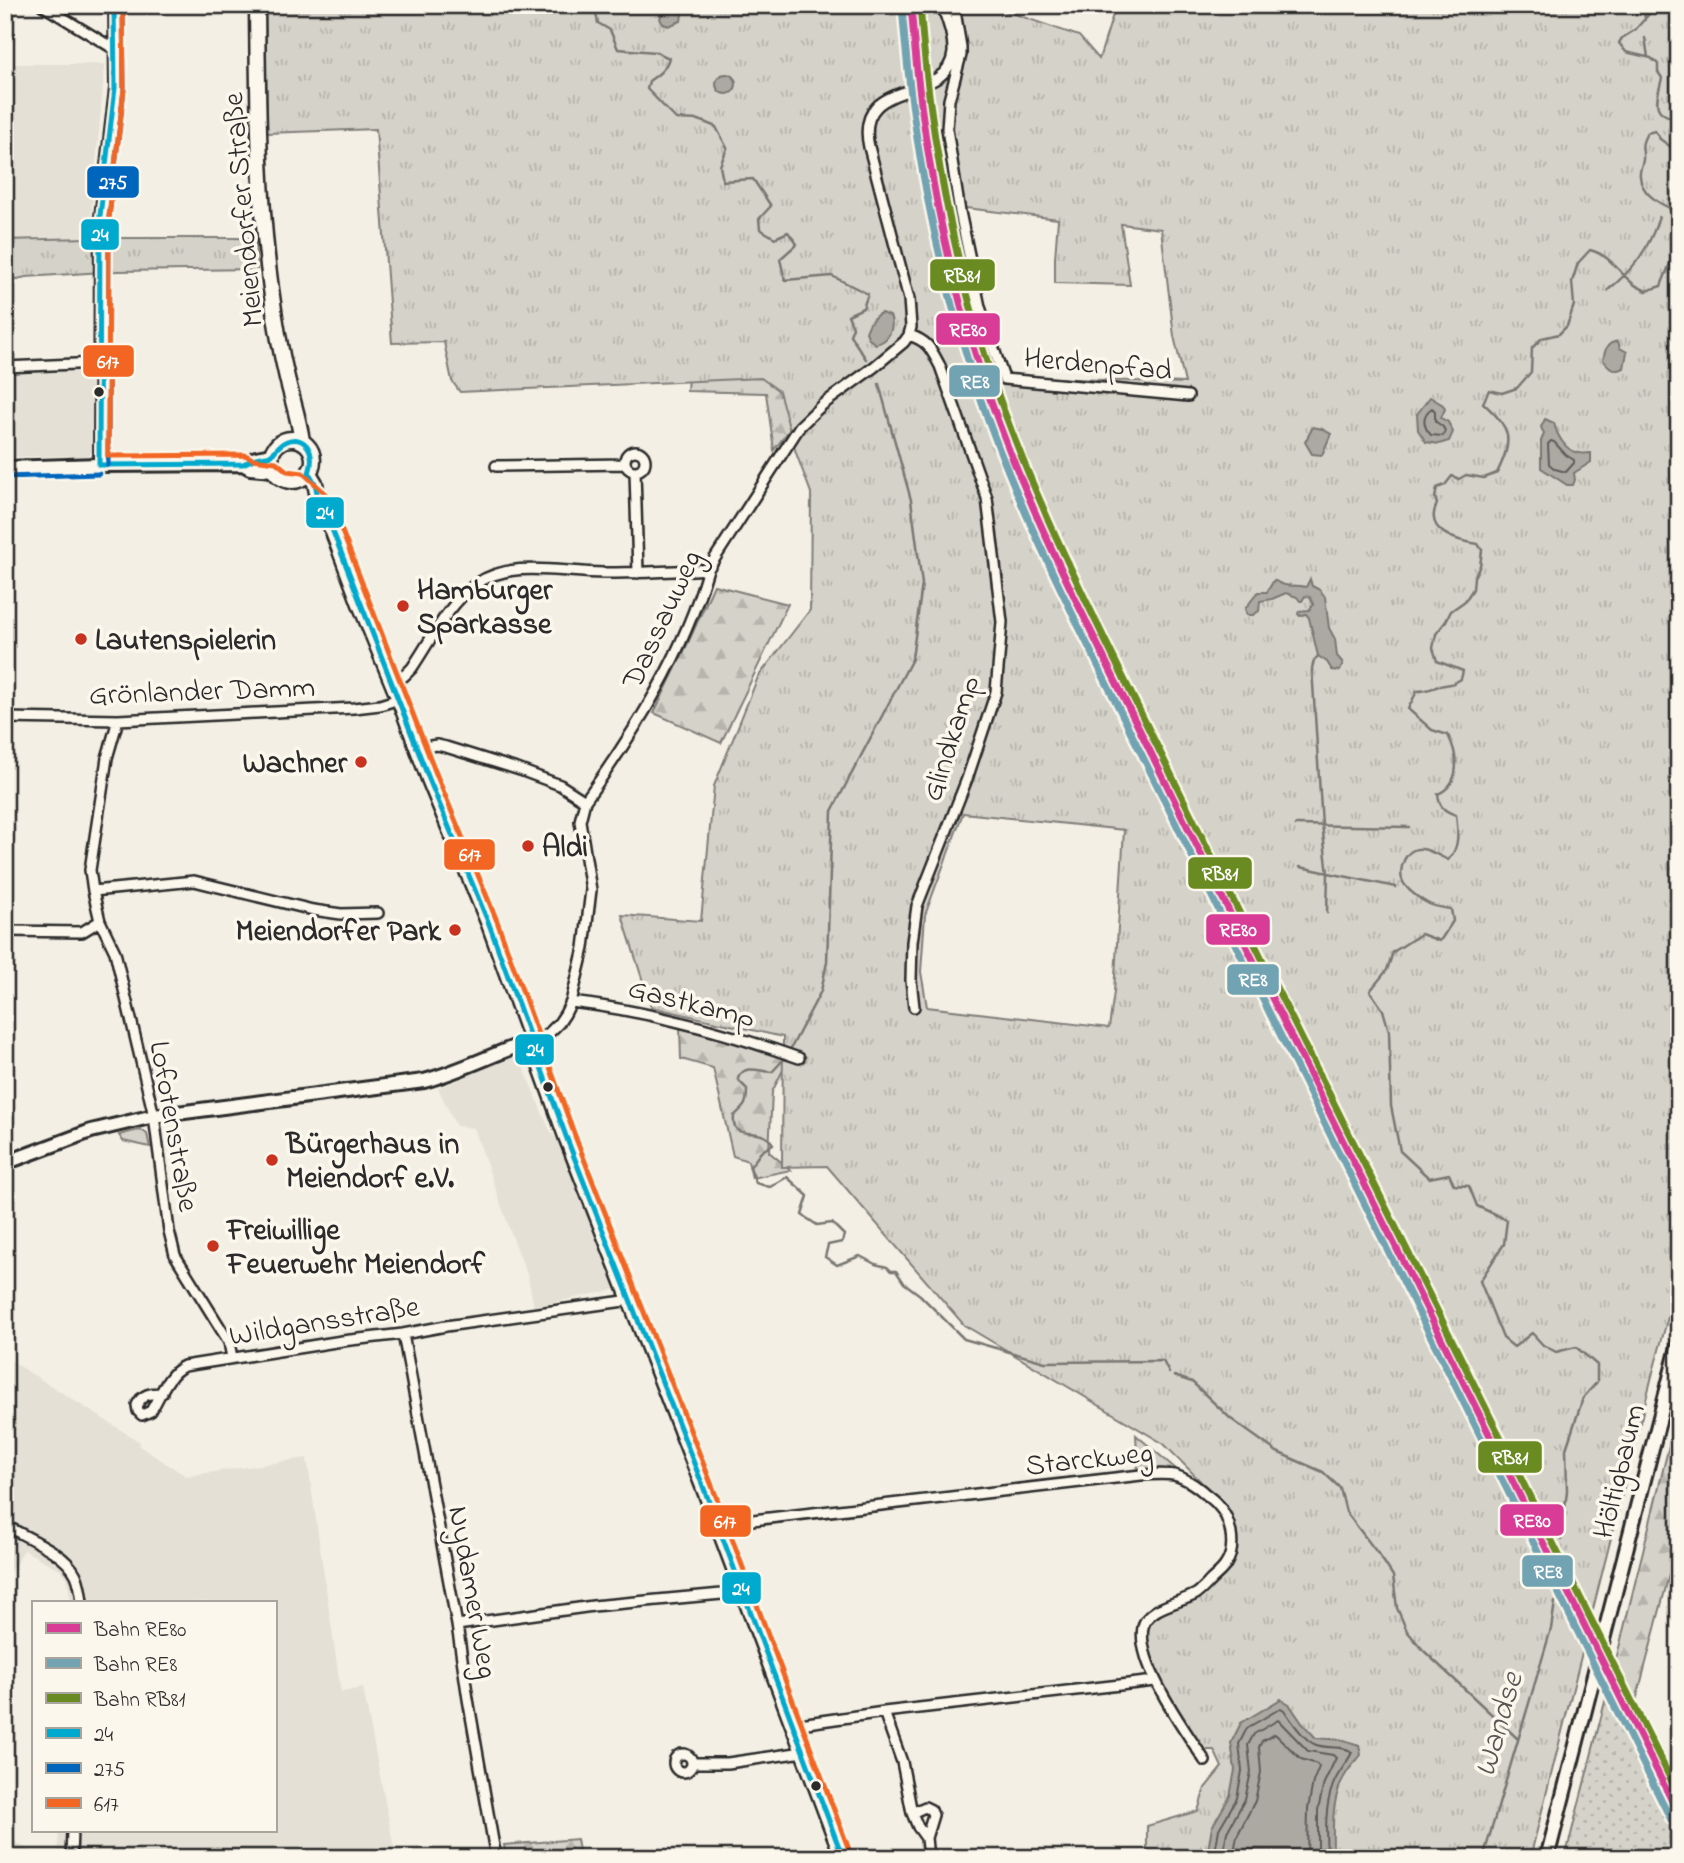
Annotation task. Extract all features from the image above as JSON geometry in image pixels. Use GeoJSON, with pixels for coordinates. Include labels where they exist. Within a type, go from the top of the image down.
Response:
{"type":"FeatureCollection","features":[{"type":"Feature","properties":{"kind":"main road","name":"Meiendorfer Straße"},"geometry":{"type":"LineString","coordinates":[[257,5],[258,128],[263,219],[274,310],[299,421],[294,440],[308,445],[313,455],[313,466],[304,477],[315,483],[318,498],[489,924],[575,1161],[718,1524],[843,1858]]}},
{"type":"Feature","properties":{"kind":"main road"},"geometry":{"type":"LineString","coordinates":[[294,440],[277,445],[271,463],[273,470],[284,480],[304,477]]}},
{"type":"Feature","properties":{"kind":"street"},"geometry":{"type":"LineString","coordinates":[[42,5],[116,50]]}},
{"type":"Feature","properties":{"kind":"street"},"geometry":{"type":"LineString","coordinates":[[99,465],[100,216],[115,88],[114,5]]}},
{"type":"Feature","properties":{"kind":"street"},"geometry":{"type":"LineString","coordinates":[[909,335],[909,299],[867,139],[868,123],[874,110],[885,99],[935,80],[948,65],[953,54],[952,40],[942,5]]}},
{"type":"Feature","properties":{"kind":"street","name":"Herdenpfad"},"geometry":{"type":"LineString","coordinates":[[954,5],[961,47],[947,117],[949,148],[980,307],[1004,379],[1188,396]]}},
{"type":"Feature","properties":{"kind":"street","name":"Dassauweg"},"geometry":{"type":"LineString","coordinates":[[584,801],[652,701],[668,673],[701,595],[708,569],[800,426],[822,405],[897,349],[909,335]]}},
{"type":"Feature","properties":{"kind":"street","name":"Glindkamp"},"geometry":{"type":"LineString","coordinates":[[909,335],[924,340],[940,366],[987,498],[1002,622],[996,692],[967,779],[917,906],[912,942],[911,980],[914,1007]]}},
{"type":"Feature","properties":{"kind":"street"},"geometry":{"type":"LineString","coordinates":[[5,367],[99,363]]}},
{"type":"Feature","properties":{"kind":"street"},"geometry":{"type":"LineString","coordinates":[[630,453],[641,454],[644,459],[639,470],[629,469],[625,464],[630,453]]}},
{"type":"Feature","properties":{"kind":"street"},"geometry":{"type":"LineString","coordinates":[[5,468],[243,464],[272,455]]}},
{"type":"Feature","properties":{"kind":"street"},"geometry":{"type":"LineString","coordinates":[[243,464],[250,468],[273,470]]}},
{"type":"Feature","properties":{"kind":"street"},"geometry":{"type":"LineString","coordinates":[[496,466],[625,464]]}},
{"type":"Feature","properties":{"kind":"street"},"geometry":{"type":"LineString","coordinates":[[635,471],[638,573]]}},
{"type":"Feature","properties":{"kind":"street"},"geometry":{"type":"LineString","coordinates":[[391,681],[407,673],[461,598],[490,576],[519,569],[638,573],[708,569]]}},
{"type":"Feature","properties":{"kind":"street","name":"Grönlander Damm"},"geometry":{"type":"LineString","coordinates":[[5,718],[118,720],[354,708],[380,705],[399,699]]}},
{"type":"Feature","properties":{"kind":"street","name":"Lofotenstraße"},"geometry":{"type":"LineString","coordinates":[[118,720],[107,758],[90,870],[93,891],[100,920],[114,952],[154,1116],[169,1231],[175,1255],[229,1342],[232,1358]]}},
{"type":"Feature","properties":{"kind":"street"},"geometry":{"type":"LineString","coordinates":[[5,1163],[91,1131],[154,1116],[424,1081],[447,1075],[508,1048],[544,1037],[553,1030],[571,1002],[584,948],[591,890],[580,821],[584,801],[560,785],[520,770],[446,747],[417,748]]}},
{"type":"Feature","properties":{"kind":"street"},"geometry":{"type":"LineString","coordinates":[[93,891],[194,881],[313,910],[341,914],[378,914]]}},
{"type":"Feature","properties":{"kind":"street"},"geometry":{"type":"LineString","coordinates":[[5,931],[82,932],[100,920]]}},
{"type":"Feature","properties":{"kind":"street","name":"Gastkamp"},"geometry":{"type":"LineString","coordinates":[[571,1002],[640,1012],[740,1038],[799,1058]]}},
{"type":"Feature","properties":{"kind":"street","name":"Wildgansstraße"},"geometry":{"type":"LineString","coordinates":[[162,1392],[174,1372],[181,1367],[631,1298]]}},
{"type":"Feature","properties":{"kind":"street","name":"Nydamer Weg"},"geometry":{"type":"LineString","coordinates":[[403,1334],[457,1625],[496,1858]]}},
{"type":"Feature","properties":{"kind":"street","name":"Höltigbaum"},"geometry":{"type":"LineString","coordinates":[[1548,1858],[1679,1343]]}},
{"type":"Feature","properties":{"kind":"street","name":"Starckweg"},"geometry":{"type":"LineString","coordinates":[[718,1524],[1141,1475],[1174,1474],[1185,1478],[1219,1505],[1229,1525],[1231,1553],[1226,1565],[1199,1592],[1183,1601],[1168,1604],[1147,1617],[1143,1636],[1155,1681],[1205,1761]]}},
{"type":"Feature","properties":{"kind":"street"},"geometry":{"type":"LineString","coordinates":[[5,1525],[65,1559],[78,1578],[82,1601]]}},
{"type":"Feature","properties":{"kind":"street"},"geometry":{"type":"LineString","coordinates":[[457,1625],[593,1606],[743,1592]]}},
{"type":"Feature","properties":{"kind":"street"},"geometry":{"type":"LineString","coordinates":[[793,1724],[1155,1681]]}},
{"type":"Feature","properties":{"kind":"street"},"geometry":{"type":"LineString","coordinates":[[884,1712],[902,1762],[912,1813],[926,1838]]}},
{"type":"Feature","properties":{"kind":"street"},"geometry":{"type":"LineString","coordinates":[[692,1763],[728,1763],[803,1752]]}},
{"type":"Feature","properties":{"kind":"street"},"geometry":{"type":"LineString","coordinates":[[912,1813],[925,1807],[931,1810],[933,1815],[926,1838],[928,1858]]}},
{"type":"Feature","properties":{"kind":"street"},"geometry":{"type":"LineString","coordinates":[[71,1858],[72,1832]]}},
{"type":"Feature","properties":{"kind":"shaded area"},"geometry":{"type":"Polygon","coordinates":[[[5,64],[105,64],[89,238],[5,240],[5,64]]]}},
{"type":"Feature","properties":{"kind":"shaded area"},"geometry":{"type":"Polygon","coordinates":[[[75,370],[85,373],[94,384],[95,444],[90,455],[82,460],[64,456],[5,457],[5,373],[75,370]]]}},
{"type":"Feature","properties":{"kind":"shaded area"},"geometry":{"type":"Polygon","coordinates":[[[518,1054],[550,1130],[566,1152],[617,1289],[534,1307],[528,1277],[474,1128],[456,1126],[438,1088],[518,1054]]]}},
{"type":"Feature","properties":{"kind":"shaded area"},"geometry":{"type":"Polygon","coordinates":[[[5,1357],[140,1442],[139,1446],[186,1476],[307,1458],[341,1692],[363,1688],[396,1858],[57,1858],[59,1832],[276,1832],[276,1601],[71,1601],[67,1577],[60,1570],[24,1550],[5,1580],[5,1357]]]}},
{"type":"Feature","properties":{"kind":"shaded area"},"geometry":{"type":"Polygon","coordinates":[[[5,1836],[44,1858],[5,1858],[5,1836]]]}},
{"type":"Feature","properties":{"kind":"green space"},"geometry":{"type":"Polygon","coordinates":[[[265,5],[988,5],[1079,36],[1099,59],[1116,5],[1679,5],[1679,1289],[1668,1317],[1653,1372],[1530,1858],[1154,1858],[1147,1854],[1147,1826],[1198,1811],[1205,1788],[1222,1767],[1214,1750],[1202,1750],[1159,1678],[1148,1649],[1145,1631],[1150,1619],[1157,1613],[1197,1597],[1219,1580],[1232,1561],[1232,1521],[1223,1504],[1164,1444],[964,1325],[827,1166],[782,1167],[783,1037],[651,1007],[622,915],[701,921],[714,786],[758,677],[810,610],[811,493],[796,453],[779,391],[761,378],[460,392],[452,381],[444,342],[392,343],[376,129],[267,133],[265,5]],[[966,208],[956,210],[971,283],[997,376],[1185,383],[1174,336],[1161,229],[1121,224],[1130,285],[1055,283],[1058,219],[966,208]],[[963,813],[925,915],[921,972],[927,1007],[1109,1028],[1114,992],[1124,830],[963,813]]]}},
{"type":"Feature","properties":{"kind":"green space"},"geometry":{"type":"Polygon","coordinates":[[[255,238],[257,269],[118,271],[26,277],[5,282],[5,240],[255,238]]]}},
{"type":"Feature","properties":{"kind":"green space"},"geometry":{"type":"Polygon","coordinates":[[[760,372],[777,383],[795,422],[774,450],[766,393],[687,391],[688,376],[760,372]]]}},
{"type":"Feature","properties":{"kind":"green space"},"geometry":{"type":"Polygon","coordinates":[[[714,585],[788,604],[721,743],[654,713],[714,585]]]}},
{"type":"Feature","properties":{"kind":"green space"},"geometry":{"type":"Polygon","coordinates":[[[680,1028],[751,1045],[789,1058],[772,1092],[769,1152],[791,1170],[752,1178],[748,1161],[733,1156],[713,1068],[681,1059],[680,1028]]]}},
{"type":"Feature","properties":{"kind":"green space"},"geometry":{"type":"Polygon","coordinates":[[[138,1130],[147,1134],[150,1147],[123,1141],[119,1135],[138,1130]]]}},
{"type":"Feature","properties":{"kind":"green space"},"geometry":{"type":"Polygon","coordinates":[[[1679,1405],[1679,1537],[1636,1701],[1616,1660],[1679,1405]]]}},
{"type":"Feature","properties":{"kind":"green space"},"geometry":{"type":"Polygon","coordinates":[[[1136,1435],[1176,1469],[1138,1470],[1136,1435]]]}},
{"type":"Feature","properties":{"kind":"green space"},"geometry":{"type":"Polygon","coordinates":[[[1608,1690],[1679,1838],[1679,1858],[1565,1858],[1608,1690]]]}},
{"type":"Feature","properties":{"kind":"green space"},"geometry":{"type":"Polygon","coordinates":[[[577,1839],[580,1858],[506,1858],[504,1845],[577,1839]]]}},
{"type":"Feature","properties":{"kind":"water"},"geometry":{"type":"Polygon","coordinates":[[[669,7],[679,9],[682,14],[681,21],[668,26],[662,23],[660,18],[669,7]]]}},
{"type":"Feature","properties":{"kind":"water"},"geometry":{"type":"Polygon","coordinates":[[[726,74],[733,77],[736,84],[733,91],[726,94],[719,91],[716,84],[719,77],[726,74]]]}},
{"type":"Feature","properties":{"kind":"water"},"geometry":{"type":"Polygon","coordinates":[[[881,313],[890,316],[891,329],[884,340],[876,344],[869,339],[866,332],[873,319],[881,313]]]}},
{"type":"Feature","properties":{"kind":"water"},"geometry":{"type":"Polygon","coordinates":[[[1618,341],[1620,348],[1627,352],[1624,368],[1615,370],[1603,360],[1605,350],[1618,341]]]}},
{"type":"Feature","properties":{"kind":"water"},"geometry":{"type":"Polygon","coordinates":[[[1430,397],[1445,409],[1441,418],[1448,422],[1453,432],[1449,441],[1439,444],[1426,442],[1418,430],[1417,414],[1430,397]]]}},
{"type":"Feature","properties":{"kind":"water"},"geometry":{"type":"Polygon","coordinates":[[[1545,419],[1554,423],[1566,446],[1574,452],[1591,453],[1591,462],[1574,473],[1573,485],[1567,485],[1541,468],[1541,441],[1544,434],[1541,427],[1545,419]]]}},
{"type":"Feature","properties":{"kind":"water"},"geometry":{"type":"Polygon","coordinates":[[[1313,427],[1331,434],[1322,455],[1312,454],[1305,442],[1313,427]]]}},
{"type":"Feature","properties":{"kind":"water"},"geometry":{"type":"Polygon","coordinates":[[[1310,579],[1312,586],[1320,590],[1325,597],[1329,628],[1335,639],[1337,656],[1343,663],[1340,671],[1332,670],[1327,662],[1318,656],[1309,618],[1306,614],[1298,614],[1299,611],[1309,610],[1314,604],[1310,597],[1305,596],[1300,601],[1286,593],[1260,601],[1259,611],[1253,615],[1247,615],[1245,609],[1258,592],[1267,592],[1274,580],[1286,585],[1306,587],[1310,579]]]}},
{"type":"Feature","properties":{"kind":"water"},"geometry":{"type":"Polygon","coordinates":[[[1281,1699],[1289,1704],[1316,1738],[1344,1740],[1359,1745],[1361,1755],[1342,1782],[1335,1803],[1333,1858],[1209,1858],[1207,1855],[1212,1827],[1230,1796],[1235,1770],[1231,1743],[1241,1723],[1281,1699]]]}},
{"type":"Feature","properties":{"kind":"waterway"},"geometry":{"type":"LineString","coordinates":[[605,5],[596,13],[598,23],[610,30],[618,49],[656,52],[669,58],[666,66],[649,81],[647,89],[676,119],[699,120],[716,127],[727,148],[720,166],[723,181],[753,179],[771,206],[759,219],[760,229],[775,238],[788,232],[797,244],[780,259],[785,280],[832,276],[868,294],[863,308],[848,315],[853,327],[850,335],[866,359]]}},
{"type":"Feature","properties":{"kind":"waterway"},"geometry":{"type":"LineString","coordinates":[[1644,5],[1645,20]]}},
{"type":"Feature","properties":{"kind":"waterway","name":"Wandse"},"geometry":{"type":"LineString","coordinates":[[1657,5],[1635,30],[1619,43],[1626,52],[1651,58],[1658,64],[1658,72],[1662,78],[1657,105],[1663,114],[1679,119]]}},
{"type":"Feature","properties":{"kind":"waterway"},"geometry":{"type":"LineString","coordinates":[[1645,38],[1648,57]]}},
{"type":"Feature","properties":{"kind":"waterway","name":"Wandse"},"geometry":{"type":"LineString","coordinates":[[1679,144],[1671,147],[1660,139],[1655,131],[1647,133],[1642,144],[1640,174],[1641,183],[1649,194],[1679,212]]}},
{"type":"Feature","properties":{"kind":"waterway"},"geometry":{"type":"LineString","coordinates":[[1608,290],[1640,258],[1659,217]]}},
{"type":"Feature","properties":{"kind":"waterway","name":"Wandse"},"geometry":{"type":"LineString","coordinates":[[1561,1540],[1567,1491],[1566,1449],[1583,1398],[1597,1382],[1597,1365],[1576,1347],[1556,1352],[1543,1345],[1532,1333],[1514,1347],[1503,1338],[1480,1281],[1504,1244],[1507,1220],[1477,1206],[1469,1186],[1454,1185],[1449,1174],[1429,1178],[1400,1151],[1391,1106],[1389,1031],[1383,1010],[1370,991],[1387,970],[1393,952],[1421,934],[1440,941],[1453,921],[1451,909],[1437,907],[1418,897],[1401,877],[1402,865],[1411,851],[1422,849],[1448,860],[1455,850],[1457,839],[1456,815],[1443,808],[1438,794],[1451,783],[1456,768],[1448,735],[1432,730],[1408,709],[1417,691],[1461,679],[1463,671],[1437,661],[1433,648],[1436,634],[1451,611],[1465,601],[1473,589],[1474,577],[1480,566],[1482,550],[1478,544],[1452,537],[1438,528],[1434,514],[1437,488],[1445,485],[1452,476],[1459,479],[1466,475],[1484,478],[1497,473],[1506,451],[1507,435],[1499,420],[1483,403],[1489,390],[1502,393],[1517,388],[1531,372],[1532,348],[1542,338],[1559,334],[1567,326],[1574,305],[1572,282],[1578,263],[1590,250],[1608,259],[1633,283],[1646,291],[1661,286],[1671,261],[1679,251]]}},
{"type":"Feature","properties":{"kind":"waterway"},"geometry":{"type":"LineString","coordinates":[[791,1048],[821,991],[827,962],[832,811],[912,659],[922,584],[911,500],[879,384]]}},
{"type":"Feature","properties":{"kind":"waterway"},"geometry":{"type":"LineString","coordinates":[[1318,656],[1312,668],[1322,825],[1328,874],[1327,913]]}},
{"type":"Feature","properties":{"kind":"waterway"},"geometry":{"type":"LineString","coordinates":[[1295,825],[1409,827]]}},
{"type":"Feature","properties":{"kind":"waterway"},"geometry":{"type":"LineString","coordinates":[[1300,867],[1396,887]]}},
{"type":"Feature","properties":{"kind":"waterway"},"geometry":{"type":"LineString","coordinates":[[784,1059],[772,1072],[753,1069],[741,1073],[738,1078],[747,1089],[747,1099],[734,1116],[734,1125],[737,1130],[761,1135],[773,1144],[761,1152],[750,1167],[756,1183],[770,1187],[787,1177],[808,1196],[802,1215],[817,1225],[832,1223],[844,1235],[842,1242],[828,1245],[825,1257],[837,1265],[860,1256],[896,1271],[904,1283],[920,1295],[964,1339],[1045,1362],[1163,1361],[1169,1373]]}},
{"type":"Feature","properties":{"kind":"waterway"},"geometry":{"type":"LineString","coordinates":[[1174,1376],[1192,1382],[1231,1419],[1277,1452],[1323,1472],[1340,1488],[1346,1512],[1393,1576],[1397,1608],[1407,1631],[1424,1651],[1518,1739]]}},
{"type":"Feature","properties":{"kind":"waterway","name":"Wandse"},"geometry":{"type":"LineString","coordinates":[[1483,1858],[1551,1629],[1555,1602]]}},
{"type":"Feature","properties":{"kind":"rail line","name":"RE80"},"geometry":{"type":"LineString","coordinates":[[911,5],[926,142],[943,233],[979,366],[1023,484],[1076,600],[1190,832],[1679,1815]]}},
{"type":"Feature","properties":{"kind":"rail line","name":"RB81"},"geometry":{"type":"LineString","coordinates":[[920,5],[935,141],[962,274],[987,362],[1032,483],[1123,677],[1679,1796]]}},
{"type":"Feature","properties":{"kind":"rail line","name":"RE8"},"geometry":{"type":"LineString","coordinates":[[902,6],[918,143],[945,278],[983,407],[1014,486],[1085,640],[1671,1820]]}},
{"type":"Feature","properties":{"kind":"transit line","name":"24"},"geometry":{"type":"LineString","coordinates":[[99,465],[100,216],[115,88],[114,5]]}},
{"type":"Feature","properties":{"kind":"transit line","name":"275"},"geometry":{"type":"LineString","coordinates":[[108,465],[109,217],[124,89],[123,5]]}},
{"type":"Feature","properties":{"kind":"transit line","name":"617"},"geometry":{"type":"LineString","coordinates":[[123,5],[124,89],[109,217],[108,456],[245,455],[253,459],[276,462],[287,471],[303,473],[325,493],[497,921],[575,1136],[716,1496],[851,1855]]}},
{"type":"Feature","properties":{"kind":"transit line","name":"24"},"geometry":{"type":"LineString","coordinates":[[99,465],[243,464],[272,455],[287,441],[301,441],[307,446],[311,462],[309,473],[315,483],[318,498],[489,924],[567,1139],[708,1499],[843,1858]]}},
{"type":"Feature","properties":{"kind":"transit line","name":"275"},"geometry":{"type":"LineString","coordinates":[[5,477],[99,474]]}},
{"type":"Feature","properties":{"kind":"place","name":"Hamburger Sparkasse"},"geometry":{"type":"Point","coordinates":[403,606]}},
{"type":"Feature","properties":{"kind":"place","name":"Lautenspielerin"},"geometry":{"type":"Point","coordinates":[81,639]}},
{"type":"Feature","properties":{"kind":"place","name":"Wachner"},"geometry":{"type":"Point","coordinates":[361,762]}},
{"type":"Feature","properties":{"kind":"place","name":"Aldi"},"geometry":{"type":"Point","coordinates":[528,846]}},
{"type":"Feature","properties":{"kind":"place","name":"Meiendorfer Park"},"geometry":{"type":"Point","coordinates":[455,930]}},
{"type":"Feature","properties":{"kind":"place","name":"Bürgerhaus in Meiendorf e.V."},"geometry":{"type":"Point","coordinates":[272,1160]}},
{"type":"Feature","properties":{"kind":"place","name":"Freiwillige Feuerwehr Meiendorf"},"geometry":{"type":"Point","coordinates":[213,1246]}}]}
